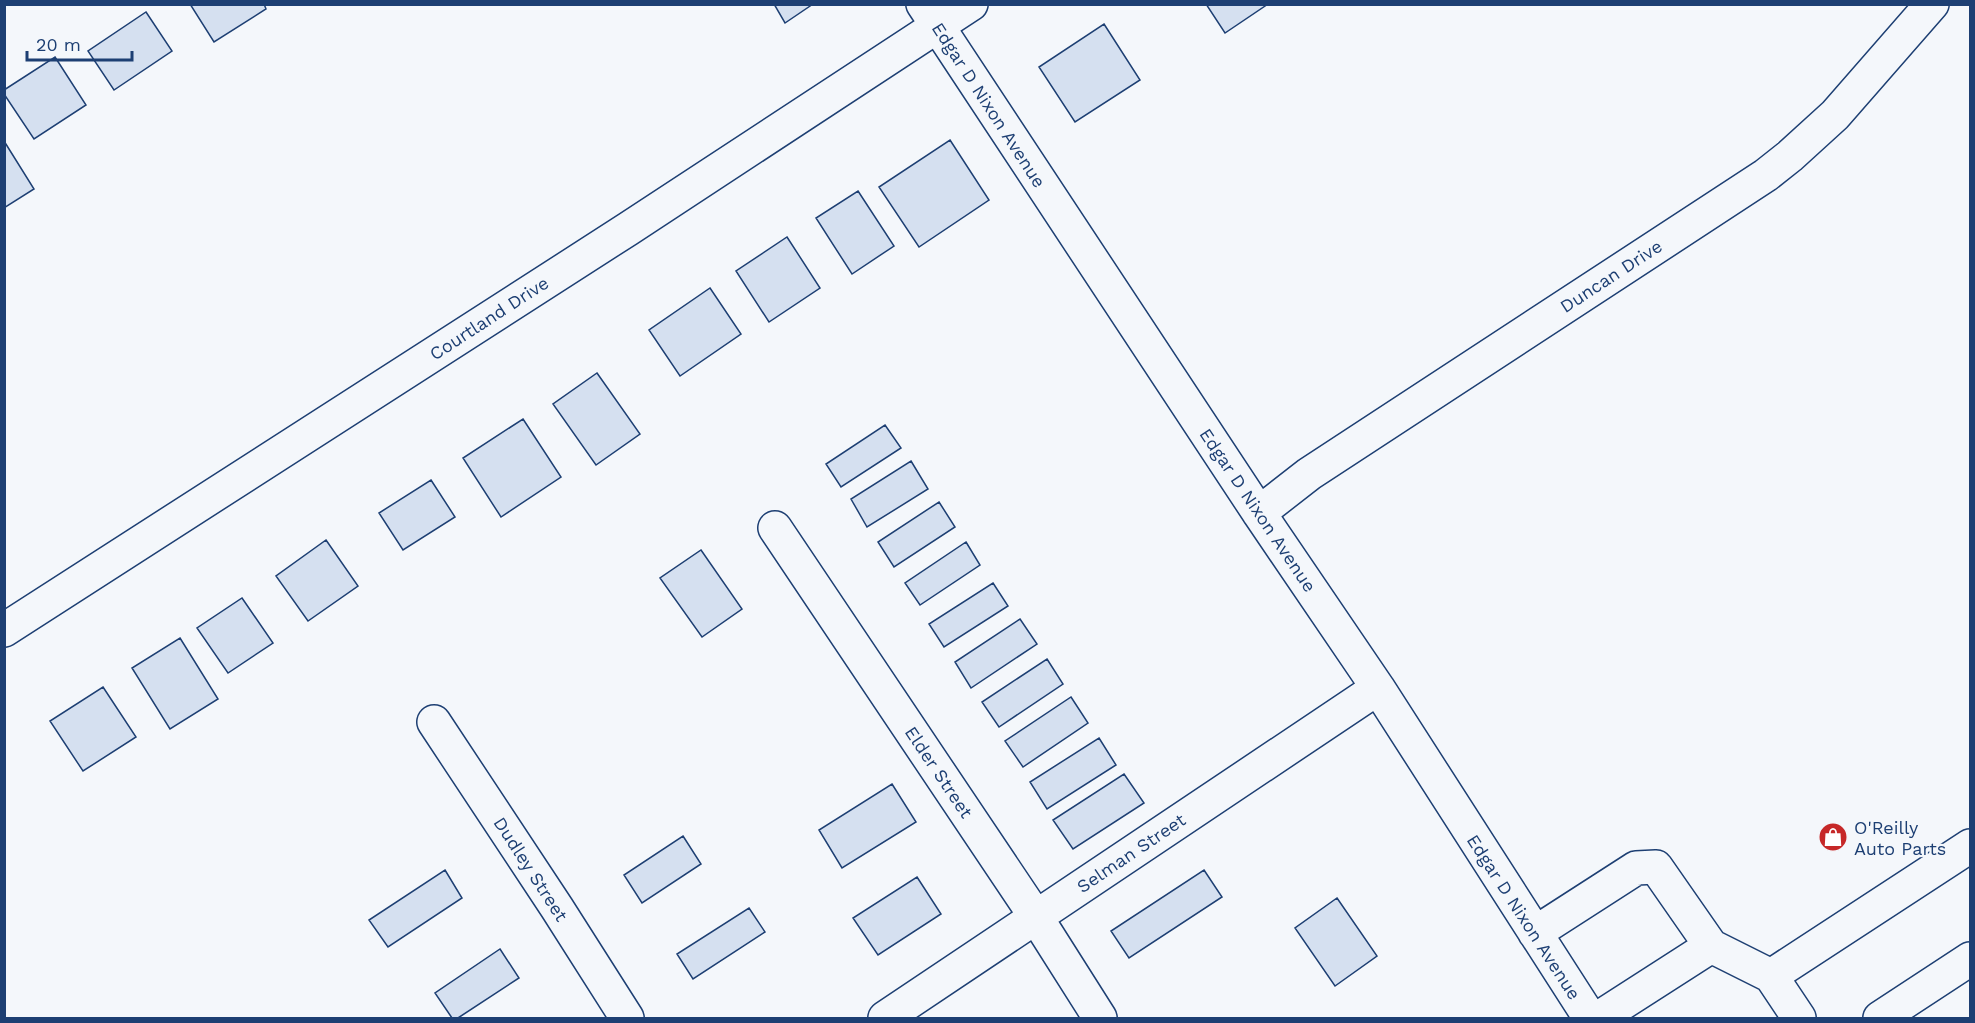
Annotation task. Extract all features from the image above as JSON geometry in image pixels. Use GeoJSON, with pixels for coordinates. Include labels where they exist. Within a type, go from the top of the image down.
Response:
{"type":"FeatureCollection","features":[{"type":"Feature","properties":{"kind":"street","name":"Courtland Drive"},"geometry":{"type":"LineString","coordinates":[[4,630],[638,223],[930,16],[971,4]]}},
{"type":"Feature","properties":{"kind":"street","name":"Duncan Drive"},"geometry":{"type":"LineString","coordinates":[[1259,513],[1309,474],[1766,175],[1835,115],[1932,4]]}},
{"type":"Feature","properties":{"kind":"street","name":"Edgar D Nixon Avenue"},"geometry":{"type":"LineString","coordinates":[[930,16],[1259,513],[1378,688],[1590,1018]]}},
{"type":"Feature","properties":{"kind":"street","name":"Elder Street"},"geometry":{"type":"LineString","coordinates":[[775,528],[1036,917],[1100,1018]]}},
{"type":"Feature","properties":{"kind":"street","name":"Selman Street"},"geometry":{"type":"LineString","coordinates":[[885,1018],[1378,688]]}},
{"type":"Feature","properties":{"kind":"street","name":"Dudley Street"},"geometry":{"type":"LineString","coordinates":[[434,722],[627,1018]]}},
{"type":"Feature","properties":{"kind":"street"},"geometry":{"type":"LineString","coordinates":[[1771,976],[1971,846]]}},
{"type":"Feature","properties":{"kind":"street"},"geometry":{"type":"LineString","coordinates":[[1535,933],[1636,868],[1656,867],[1711,946],[1771,976],[1799,1018]]}},
{"type":"Feature","properties":{"kind":"street"},"geometry":{"type":"LineString","coordinates":[[1599,1018],[1711,946]]}},
{"type":"Feature","properties":{"kind":"street"},"geometry":{"type":"LineString","coordinates":[[1880,1018],[1971,959]]}},
{"type":"Feature","properties":{"kind":"building"},"geometry":{"type":"Polygon","coordinates":[[[190,4],[264,4],[266,9],[214,42],[190,4]]]}},
{"type":"Feature","properties":{"kind":"building"},"geometry":{"type":"Polygon","coordinates":[[[774,4],[813,4],[785,23],[774,4]]]}},
{"type":"Feature","properties":{"kind":"building"},"geometry":{"type":"Polygon","coordinates":[[[1206,4],[1268,4],[1225,33],[1206,4]]]}},
{"type":"Feature","properties":{"kind":"building"},"geometry":{"type":"Polygon","coordinates":[[[146,12],[172,51],[114,90],[88,51],[146,12]]]}},
{"type":"Feature","properties":{"kind":"building"},"geometry":{"type":"Polygon","coordinates":[[[1104,24],[1140,80],[1075,122],[1039,67],[1104,24]]]}},
{"type":"Feature","properties":{"kind":"building"},"geometry":{"type":"Polygon","coordinates":[[[55,57],[86,105],[34,139],[4,94],[4,90],[55,57]]]}},
{"type":"Feature","properties":{"kind":"building"},"geometry":{"type":"Polygon","coordinates":[[[950,140],[989,200],[919,247],[879,187],[950,140]]]}},
{"type":"Feature","properties":{"kind":"building"},"geometry":{"type":"Polygon","coordinates":[[[4,141],[34,189],[4,208],[4,141]]]}},
{"type":"Feature","properties":{"kind":"building"},"geometry":{"type":"Polygon","coordinates":[[[858,191],[894,246],[852,274],[816,218],[858,191]]]}},
{"type":"Feature","properties":{"kind":"building"},"geometry":{"type":"Polygon","coordinates":[[[787,237],[820,288],[769,322],[736,271],[787,237]]]}},
{"type":"Feature","properties":{"kind":"building"},"geometry":{"type":"Polygon","coordinates":[[[710,288],[741,334],[680,376],[649,330],[710,288]]]}},
{"type":"Feature","properties":{"kind":"building"},"geometry":{"type":"Polygon","coordinates":[[[597,373],[640,434],[596,465],[553,404],[597,373]]]}},
{"type":"Feature","properties":{"kind":"building"},"geometry":{"type":"Polygon","coordinates":[[[523,419],[561,477],[501,517],[463,458],[523,419]]]}},
{"type":"Feature","properties":{"kind":"building"},"geometry":{"type":"Polygon","coordinates":[[[885,425],[901,448],[841,487],[826,464],[885,425]]]}},
{"type":"Feature","properties":{"kind":"building"},"geometry":{"type":"Polygon","coordinates":[[[911,461],[928,489],[867,527],[851,499],[911,461]]]}},
{"type":"Feature","properties":{"kind":"building"},"geometry":{"type":"Polygon","coordinates":[[[431,480],[455,517],[403,550],[379,513],[431,480]]]}},
{"type":"Feature","properties":{"kind":"building"},"geometry":{"type":"Polygon","coordinates":[[[939,502],[955,527],[894,567],[878,542],[939,502]]]}},
{"type":"Feature","properties":{"kind":"building"},"geometry":{"type":"Polygon","coordinates":[[[326,540],[358,586],[308,621],[276,576],[326,540]]]}},
{"type":"Feature","properties":{"kind":"building"},"geometry":{"type":"Polygon","coordinates":[[[966,542],[980,565],[920,605],[905,583],[966,542]]]}},
{"type":"Feature","properties":{"kind":"building"},"geometry":{"type":"Polygon","coordinates":[[[701,550],[742,609],[702,637],[660,578],[701,550]]]}},
{"type":"Feature","properties":{"kind":"building"},"geometry":{"type":"Polygon","coordinates":[[[993,583],[1008,606],[944,647],[929,624],[993,583]]]}},
{"type":"Feature","properties":{"kind":"building"},"geometry":{"type":"Polygon","coordinates":[[[242,598],[273,643],[228,673],[197,628],[242,598]]]}},
{"type":"Feature","properties":{"kind":"building"},"geometry":{"type":"Polygon","coordinates":[[[1020,619],[1037,644],[971,688],[955,662],[1020,619]]]}},
{"type":"Feature","properties":{"kind":"building"},"geometry":{"type":"Polygon","coordinates":[[[180,638],[218,699],[170,729],[132,668],[180,638]]]}},
{"type":"Feature","properties":{"kind":"building"},"geometry":{"type":"Polygon","coordinates":[[[1047,659],[1063,684],[999,727],[982,702],[1047,659]]]}},
{"type":"Feature","properties":{"kind":"building"},"geometry":{"type":"Polygon","coordinates":[[[103,687],[136,737],[83,771],[50,721],[103,687]]]}},
{"type":"Feature","properties":{"kind":"building"},"geometry":{"type":"Polygon","coordinates":[[[1071,697],[1088,723],[1023,767],[1005,741],[1071,697]]]}},
{"type":"Feature","properties":{"kind":"building"},"geometry":{"type":"Polygon","coordinates":[[[1099,738],[1116,765],[1047,809],[1030,782],[1099,738]]]}},
{"type":"Feature","properties":{"kind":"building"},"geometry":{"type":"Polygon","coordinates":[[[1124,774],[1144,803],[1073,849],[1053,820],[1124,774]]]}},
{"type":"Feature","properties":{"kind":"building"},"geometry":{"type":"Polygon","coordinates":[[[892,784],[916,822],[842,868],[819,830],[892,784]]]}},
{"type":"Feature","properties":{"kind":"building"},"geometry":{"type":"Polygon","coordinates":[[[683,836],[701,864],[642,903],[624,875],[683,836]]]}},
{"type":"Feature","properties":{"kind":"building"},"geometry":{"type":"Polygon","coordinates":[[[445,870],[462,898],[388,947],[369,920],[445,870]]]}},
{"type":"Feature","properties":{"kind":"building"},"geometry":{"type":"Polygon","coordinates":[[[1204,870],[1222,897],[1129,958],[1111,931],[1204,870]]]}},
{"type":"Feature","properties":{"kind":"building"},"geometry":{"type":"Polygon","coordinates":[[[917,877],[941,914],[878,955],[853,918],[917,877]]]}},
{"type":"Feature","properties":{"kind":"building"},"geometry":{"type":"Polygon","coordinates":[[[1337,898],[1377,956],[1335,986],[1295,928],[1337,898]]]}},
{"type":"Feature","properties":{"kind":"building"},"geometry":{"type":"Polygon","coordinates":[[[749,908],[765,932],[693,979],[677,954],[749,908]]]}},
{"type":"Feature","properties":{"kind":"building"},"geometry":{"type":"Polygon","coordinates":[[[500,949],[519,978],[458,1018],[452,1018],[435,993],[500,949]]]}},
{"type":"Feature","properties":{"kind":"place","name":"O'Reilly Auto Parts"},"geometry":{"type":"Point","coordinates":[1833,837]}}]}
